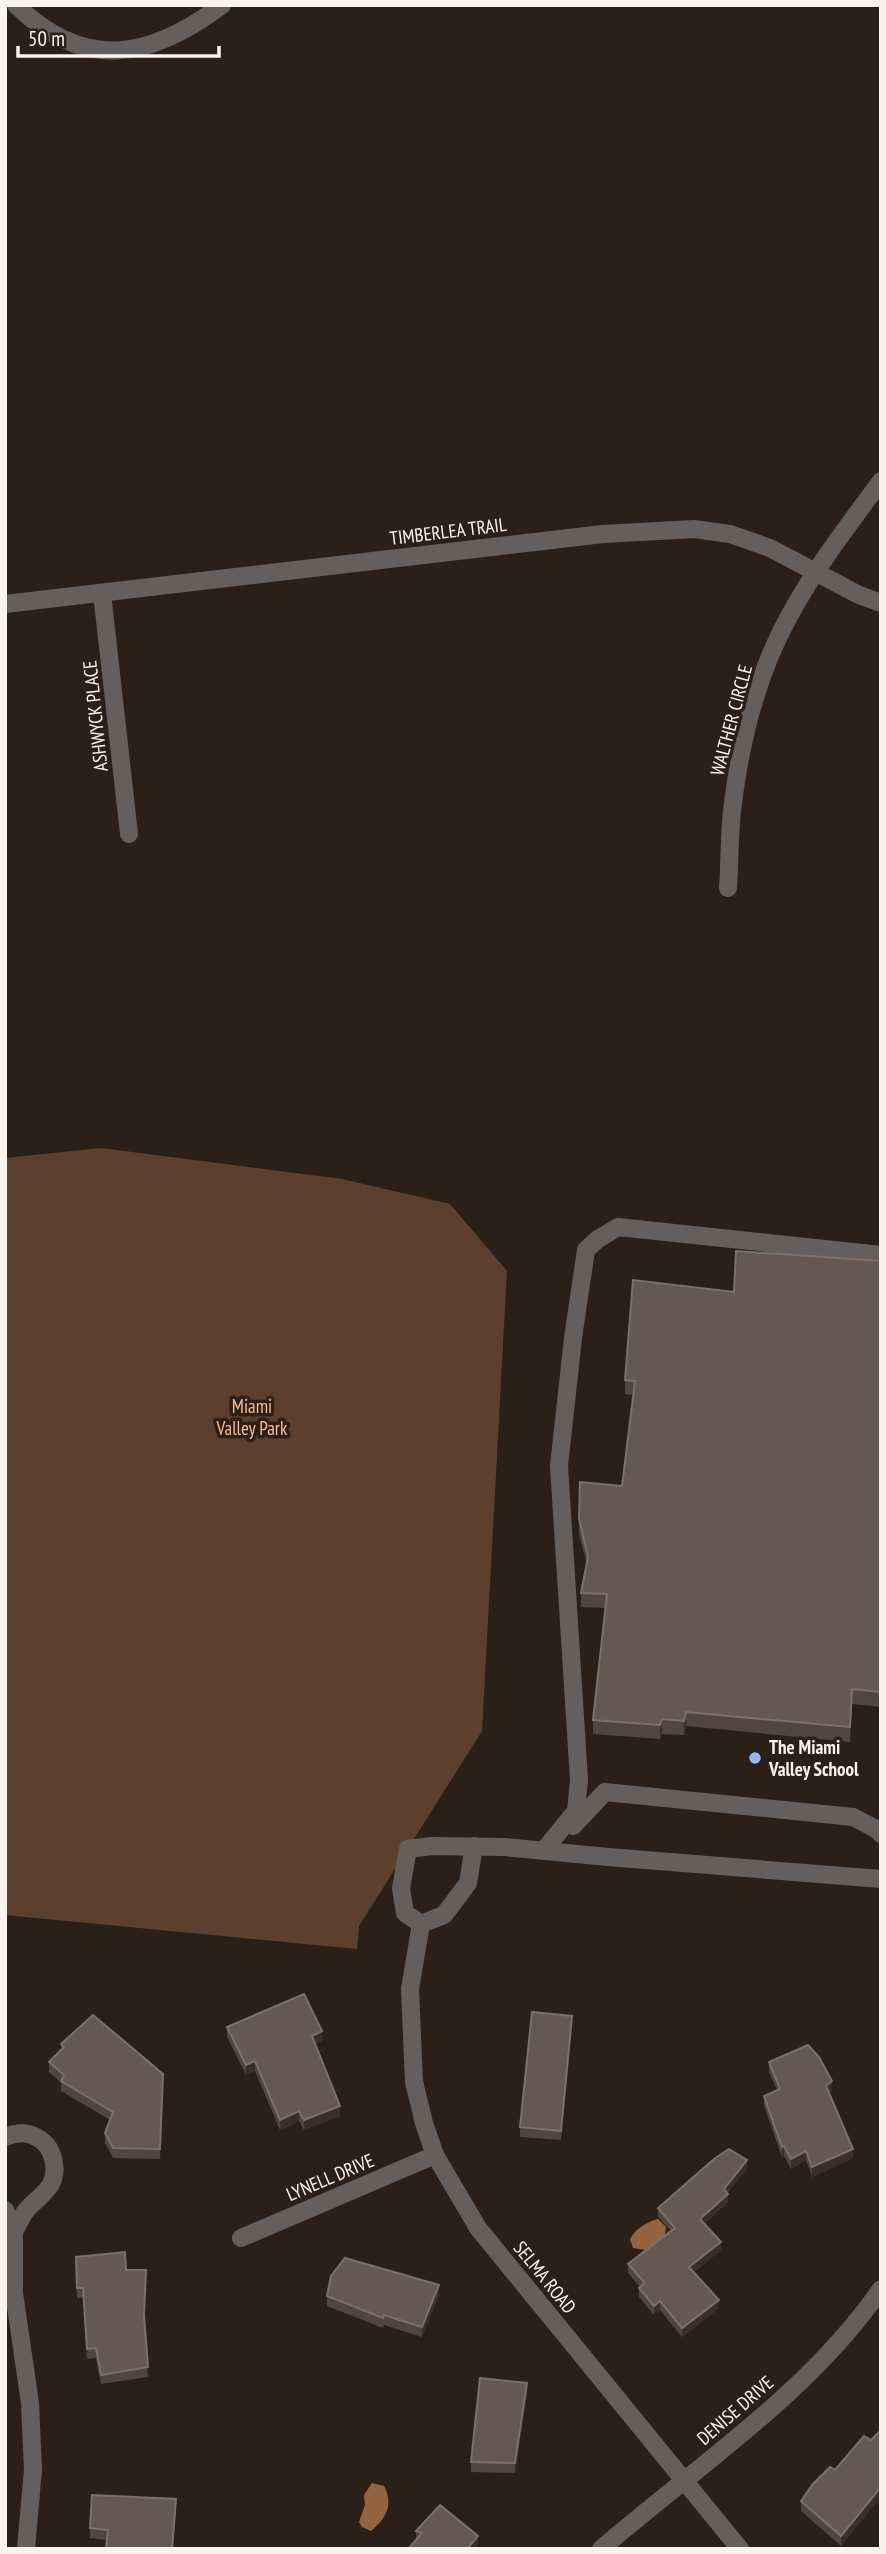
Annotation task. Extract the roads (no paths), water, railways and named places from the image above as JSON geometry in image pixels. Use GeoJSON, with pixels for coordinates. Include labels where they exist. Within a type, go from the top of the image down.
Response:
{"type":"FeatureCollection","features":[{"type":"Feature","properties":{"kind":"street"},"geometry":{"type":"LineString","coordinates":[[16,5],[33,22],[71,43],[99,50],[129,51],[159,44],[194,26],[222,5]]}},
{"type":"Feature","properties":{"kind":"street","name":"WALTHER CIRCLE"},"geometry":{"type":"LineString","coordinates":[[728,888],[732,804],[741,749],[765,670],[779,636],[814,573],[881,481]]}},
{"type":"Feature","properties":{"kind":"street","name":"TIMBERLEA TRAIL"},"geometry":{"type":"LineString","coordinates":[[5,604],[655,530],[694,529],[730,534],[770,548],[814,573],[881,603]]}},
{"type":"Feature","properties":{"kind":"street","name":"ASHWYCK PLACE"},"geometry":{"type":"LineString","coordinates":[[102,593],[129,834]]}},
{"type":"Feature","properties":{"kind":"street"},"geometry":{"type":"LineString","coordinates":[[545,1849],[576,1811],[579,1780],[559,1466],[586,1250],[618,1227],[881,1255]]}},
{"type":"Feature","properties":{"kind":"street"},"geometry":{"type":"LineString","coordinates":[[545,1849],[576,1823],[605,1792],[853,1817],[881,1834]]}},
{"type":"Feature","properties":{"kind":"street"},"geometry":{"type":"LineString","coordinates":[[474,1846],[468,1883],[444,1915],[421,1924],[405,1913],[401,1888],[408,1849],[431,1846],[474,1846],[545,1849],[608,1857],[881,1879]]}},
{"type":"Feature","properties":{"kind":"street","name":"SELMA ROAD"},"geometry":{"type":"LineString","coordinates":[[421,1924],[410,1989],[414,2082],[435,2155],[478,2228],[740,2549]]}},
{"type":"Feature","properties":{"kind":"street"},"geometry":{"type":"LineString","coordinates":[[5,2137],[15,2133],[30,2134],[43,2141],[53,2155],[55,2170],[50,2185],[26,2211],[15,2231]]}},
{"type":"Feature","properties":{"kind":"street","name":"LYNELL DRIVE"},"geometry":{"type":"LineString","coordinates":[[241,2238],[435,2155]]}},
{"type":"Feature","properties":{"kind":"street"},"geometry":{"type":"LineString","coordinates":[[5,2210],[15,2231],[14,2294],[30,2403],[33,2469],[26,2549]]}},
{"type":"Feature","properties":{"kind":"street","name":"DENISE DRIVE"},"geometry":{"type":"LineString","coordinates":[[601,2549],[821,2364],[859,2321],[881,2289]]}},
{"type":"Feature","properties":{"kind":"place","name":"The Miami Valley School"},"geometry":{"type":"Point","coordinates":[755,1758]}},
{"type":"Feature","properties":{"kind":"park label","name":"Miami Valley Park"},"geometry":{"type":"Point","coordinates":[252,1417]}}]}
